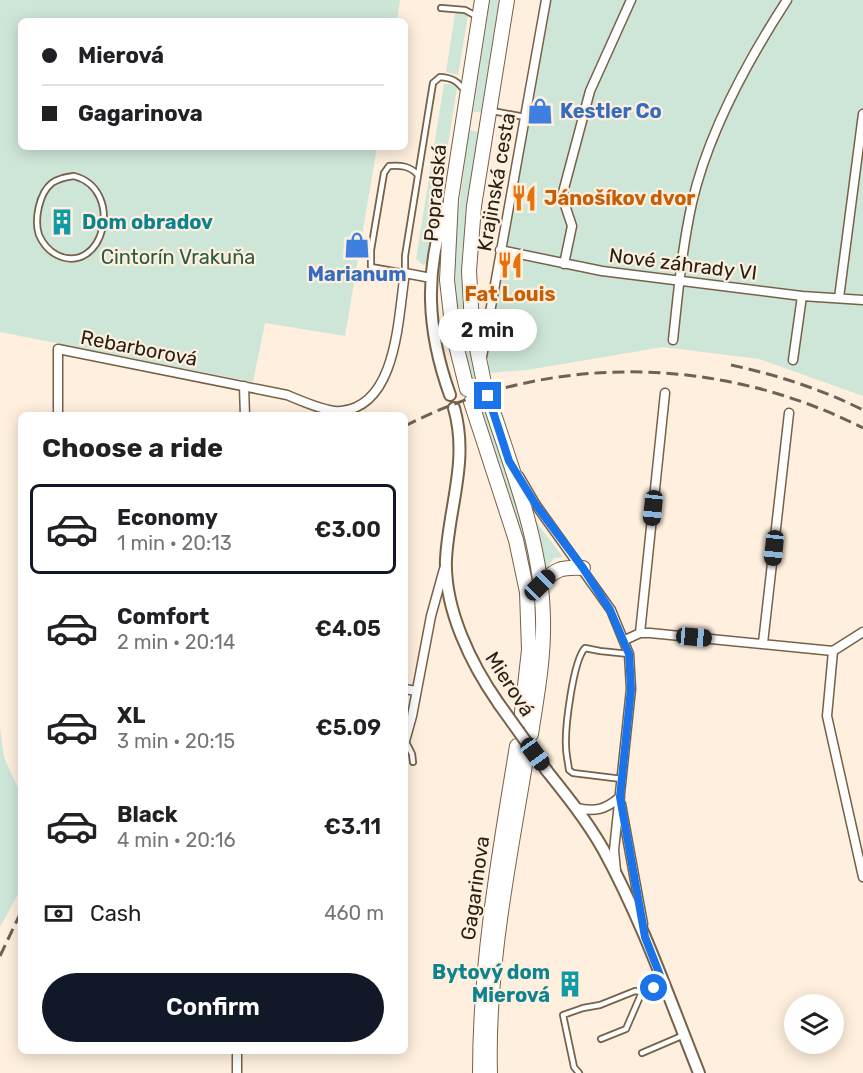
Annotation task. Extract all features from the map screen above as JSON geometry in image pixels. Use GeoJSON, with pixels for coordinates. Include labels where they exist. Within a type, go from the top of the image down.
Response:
{"type":"FeatureCollection","features":[{"type":"Feature","properties":{"kind":"main road","name":"Popradská"},"geometry":{"type":"LineString","coordinates":[[482,0],[451,199],[447,280],[453,333],[469,395],[516,540],[527,592],[530,650],[521,721]]}},
{"type":"Feature","properties":{"kind":"main road","name":"Popradská"},"geometry":{"type":"LineString","coordinates":[[484,383],[471,316],[469,271],[474,206],[507,0]]}},
{"type":"Feature","properties":{"kind":"main road"},"geometry":{"type":"LineString","coordinates":[[484,383],[529,527],[540,585],[543,651],[531,734]]}},
{"type":"Feature","properties":{"kind":"main road"},"geometry":{"type":"LineString","coordinates":[[540,585],[554,571],[567,567],[583,568]]}},
{"type":"Feature","properties":{"kind":"main road","name":"Gagarinova"},"geometry":{"type":"LineString","coordinates":[[480,1073],[483,973],[499,853],[517,746]]}},
{"type":"Feature","properties":{"kind":"main road","name":"Gagarinova"},"geometry":{"type":"LineString","coordinates":[[490,1073],[493,994],[502,908],[526,759]]}},
{"type":"Feature","properties":{"kind":"street","name":"Krajinská cesta"},"geometry":{"type":"LineString","coordinates":[[484,383],[494,282],[546,0]]}},
{"type":"Feature","properties":{"kind":"street"},"geometry":{"type":"LineString","coordinates":[[564,264],[572,226],[562,196],[590,91],[631,0]]}},
{"type":"Feature","properties":{"kind":"street"},"geometry":{"type":"LineString","coordinates":[[673,339],[693,200],[717,127],[736,88],[787,0]]}},
{"type":"Feature","properties":{"kind":"street"},"geometry":{"type":"LineString","coordinates":[[839,297],[863,114]]}},
{"type":"Feature","properties":{"kind":"street"},"geometry":{"type":"LineString","coordinates":[[450,395],[440,366],[433,333],[431,278],[441,224],[451,199]]}},
{"type":"Feature","properties":{"kind":"street","name":"Nové záhrady VI"},"geometry":{"type":"LineString","coordinates":[[500,250],[564,264],[680,281],[802,296],[863,300]]}},
{"type":"Feature","properties":{"kind":"street"},"geometry":{"type":"LineString","coordinates":[[405,273],[431,278]]}},
{"type":"Feature","properties":{"kind":"street","name":"Rebarborová"},"geometry":{"type":"LineString","coordinates":[[58,412],[58,349],[287,394],[309,404],[340,412],[357,406],[370,398],[381,384],[390,363],[405,273]]}},
{"type":"Feature","properties":{"kind":"street"},"geometry":{"type":"LineString","coordinates":[[793,360],[802,296]]}},
{"type":"Feature","properties":{"kind":"street"},"geometry":{"type":"LineString","coordinates":[[244,386],[245,412]]}},
{"type":"Feature","properties":{"kind":"street"},"geometry":{"type":"LineString","coordinates":[[640,633],[665,393]]}},
{"type":"Feature","properties":{"kind":"street","name":"Mierová"},"geometry":{"type":"LineString","coordinates":[[454,408],[459,427],[461,456],[446,560],[450,595],[461,635],[478,671],[603,849],[645,937],[699,1073]]}},
{"type":"Feature","properties":{"kind":"street"},"geometry":{"type":"LineString","coordinates":[[763,643],[789,413]]}},
{"type":"Feature","properties":{"kind":"street","name":"Mierová"},"geometry":{"type":"LineString","coordinates":[[509,461],[536,505],[583,568],[610,610],[625,640],[629,654],[631,689],[614,850],[616,874]]}},
{"type":"Feature","properties":{"kind":"street"},"geometry":{"type":"LineString","coordinates":[[408,730],[431,616],[446,560]]}},
{"type":"Feature","properties":{"kind":"street"},"geometry":{"type":"LineString","coordinates":[[625,640],[640,633],[833,651],[863,632]]}},
{"type":"Feature","properties":{"kind":"street"},"geometry":{"type":"LineString","coordinates":[[833,651],[826,716],[863,877]]}},
{"type":"Feature","properties":{"kind":"street"},"geometry":{"type":"LineString","coordinates":[[408,690],[416,691]]}},
{"type":"Feature","properties":{"kind":"street"},"geometry":{"type":"LineString","coordinates":[[576,808],[596,811],[609,806],[620,797]]}},
{"type":"Feature","properties":{"kind":"street","name":"Mierová"},"geometry":{"type":"LineString","coordinates":[[620,797],[645,937]]}},
{"type":"Feature","properties":{"kind":"street"},"geometry":{"type":"LineString","coordinates":[[237,1054],[237,1073]]}},
{"type":"Feature","properties":{"kind":"lane"},"geometry":{"type":"LineString","coordinates":[[441,8],[465,10],[479,18]]}},
{"type":"Feature","properties":{"kind":"lane"},"geometry":{"type":"LineString","coordinates":[[418,176],[414,170],[401,166],[389,166],[384,173],[371,250],[371,267],[405,273],[405,256],[418,176],[433,83],[440,77],[451,78],[466,93]]}},
{"type":"Feature","properties":{"kind":"lane"},"geometry":{"type":"LineString","coordinates":[[489,110],[525,117]]}},
{"type":"Feature","properties":{"kind":"lane"},"geometry":{"type":"LineString","coordinates":[[74,176],[85,179],[94,186],[104,208],[101,231],[91,250],[83,257],[65,258],[54,253],[46,247],[37,229],[37,217],[44,193],[50,184],[62,178],[74,176]]}},
{"type":"Feature","properties":{"kind":"lane"},"geometry":{"type":"LineString","coordinates":[[622,779],[573,773],[570,770],[566,746],[574,673],[580,654],[585,648],[629,654]]}},
{"type":"Feature","properties":{"kind":"lane"},"geometry":{"type":"LineString","coordinates":[[408,746],[413,762]]}},
{"type":"Feature","properties":{"kind":"lane"},"geometry":{"type":"LineString","coordinates":[[579,1073],[574,1067],[563,1015],[600,1005],[635,991],[642,992],[663,983]]}},
{"type":"Feature","properties":{"kind":"lane"},"geometry":{"type":"LineString","coordinates":[[601,1039],[626,1029],[642,992]]}},
{"type":"Feature","properties":{"kind":"lane"},"geometry":{"type":"LineString","coordinates":[[642,1053],[684,1035]]}},
{"type":"Feature","properties":{"kind":"green space","name":"Cintorín Vrakuňa"},"geometry":{"type":"Polygon","coordinates":[[[0,0],[400,0],[397,18],[18,18],[18,150],[376,150],[345,336],[265,323],[253,382],[0,332],[0,0]]]}},
{"type":"Feature","properties":{"kind":"green space"},"geometry":{"type":"Polygon","coordinates":[[[490,0],[499,0],[481,112],[473,112],[490,0]]]}},
{"type":"Feature","properties":{"kind":"green space"},"geometry":{"type":"Polygon","coordinates":[[[549,0],[863,0],[863,396],[759,359],[663,347],[527,370],[489,373],[487,343],[549,0]]]}},
{"type":"Feature","properties":{"kind":"green space"},"geometry":{"type":"Polygon","coordinates":[[[459,11],[468,15],[458,75],[446,72],[455,14],[459,11]]]}},
{"type":"Feature","properties":{"kind":"green space"},"geometry":{"type":"Polygon","coordinates":[[[444,84],[451,84],[457,88],[429,263],[423,265],[416,259],[444,84]]]}},
{"type":"Feature","properties":{"kind":"green space"},"geometry":{"type":"Polygon","coordinates":[[[469,130],[480,132],[462,252],[463,305],[472,364],[479,391],[519,508],[535,585],[532,587],[465,362],[458,323],[454,247],[469,130]]]}},
{"type":"Feature","properties":{"kind":"green space"},"geometry":{"type":"Polygon","coordinates":[[[533,518],[563,557],[554,558],[546,569],[533,518]]]}},
{"type":"Feature","properties":{"kind":"green space"},"geometry":{"type":"Polygon","coordinates":[[[0,727],[4,757],[18,788],[18,894],[0,927],[0,727]]]}},
{"type":"Feature","properties":{"kind":"railway"},"geometry":{"type":"LineString","coordinates":[[731,365],[798,383],[863,410]]}},
{"type":"Feature","properties":{"kind":"railway"},"geometry":{"type":"LineString","coordinates":[[408,425],[460,402],[517,385],[575,375],[634,372],[693,376],[751,386],[808,404],[863,428]]}},
{"type":"Feature","properties":{"kind":"railway"},"geometry":{"type":"LineString","coordinates":[[0,956],[18,918]]}},
{"type":"Feature","properties":{"kind":"place","name":"Kestler Co"},"geometry":{"type":"Point","coordinates":[540,111]}},
{"type":"Feature","properties":{"kind":"place","name":"Jánošíkov dvor"},"geometry":{"type":"Point","coordinates":[524,198]}},
{"type":"Feature","properties":{"kind":"place","name":"Dom obradov"},"geometry":{"type":"Point","coordinates":[62,222]}},
{"type":"Feature","properties":{"kind":"place","name":"Marianum"},"geometry":{"type":"Point","coordinates":[357,245]}},
{"type":"Feature","properties":{"kind":"place","name":"Fat Louis"},"geometry":{"type":"Point","coordinates":[510,265]}},
{"type":"Feature","properties":{"kind":"place","name":"Bytový dom Mierová"},"geometry":{"type":"Point","coordinates":[570,984]}},
{"type":"Feature","properties":{"kind":"route"},"geometry":{"type":"LineString","coordinates":[[488,396],[509,461],[536,505],[583,568],[610,610],[625,640],[629,654],[631,689],[620,797],[645,937],[663,983],[654,988]]}}]}
